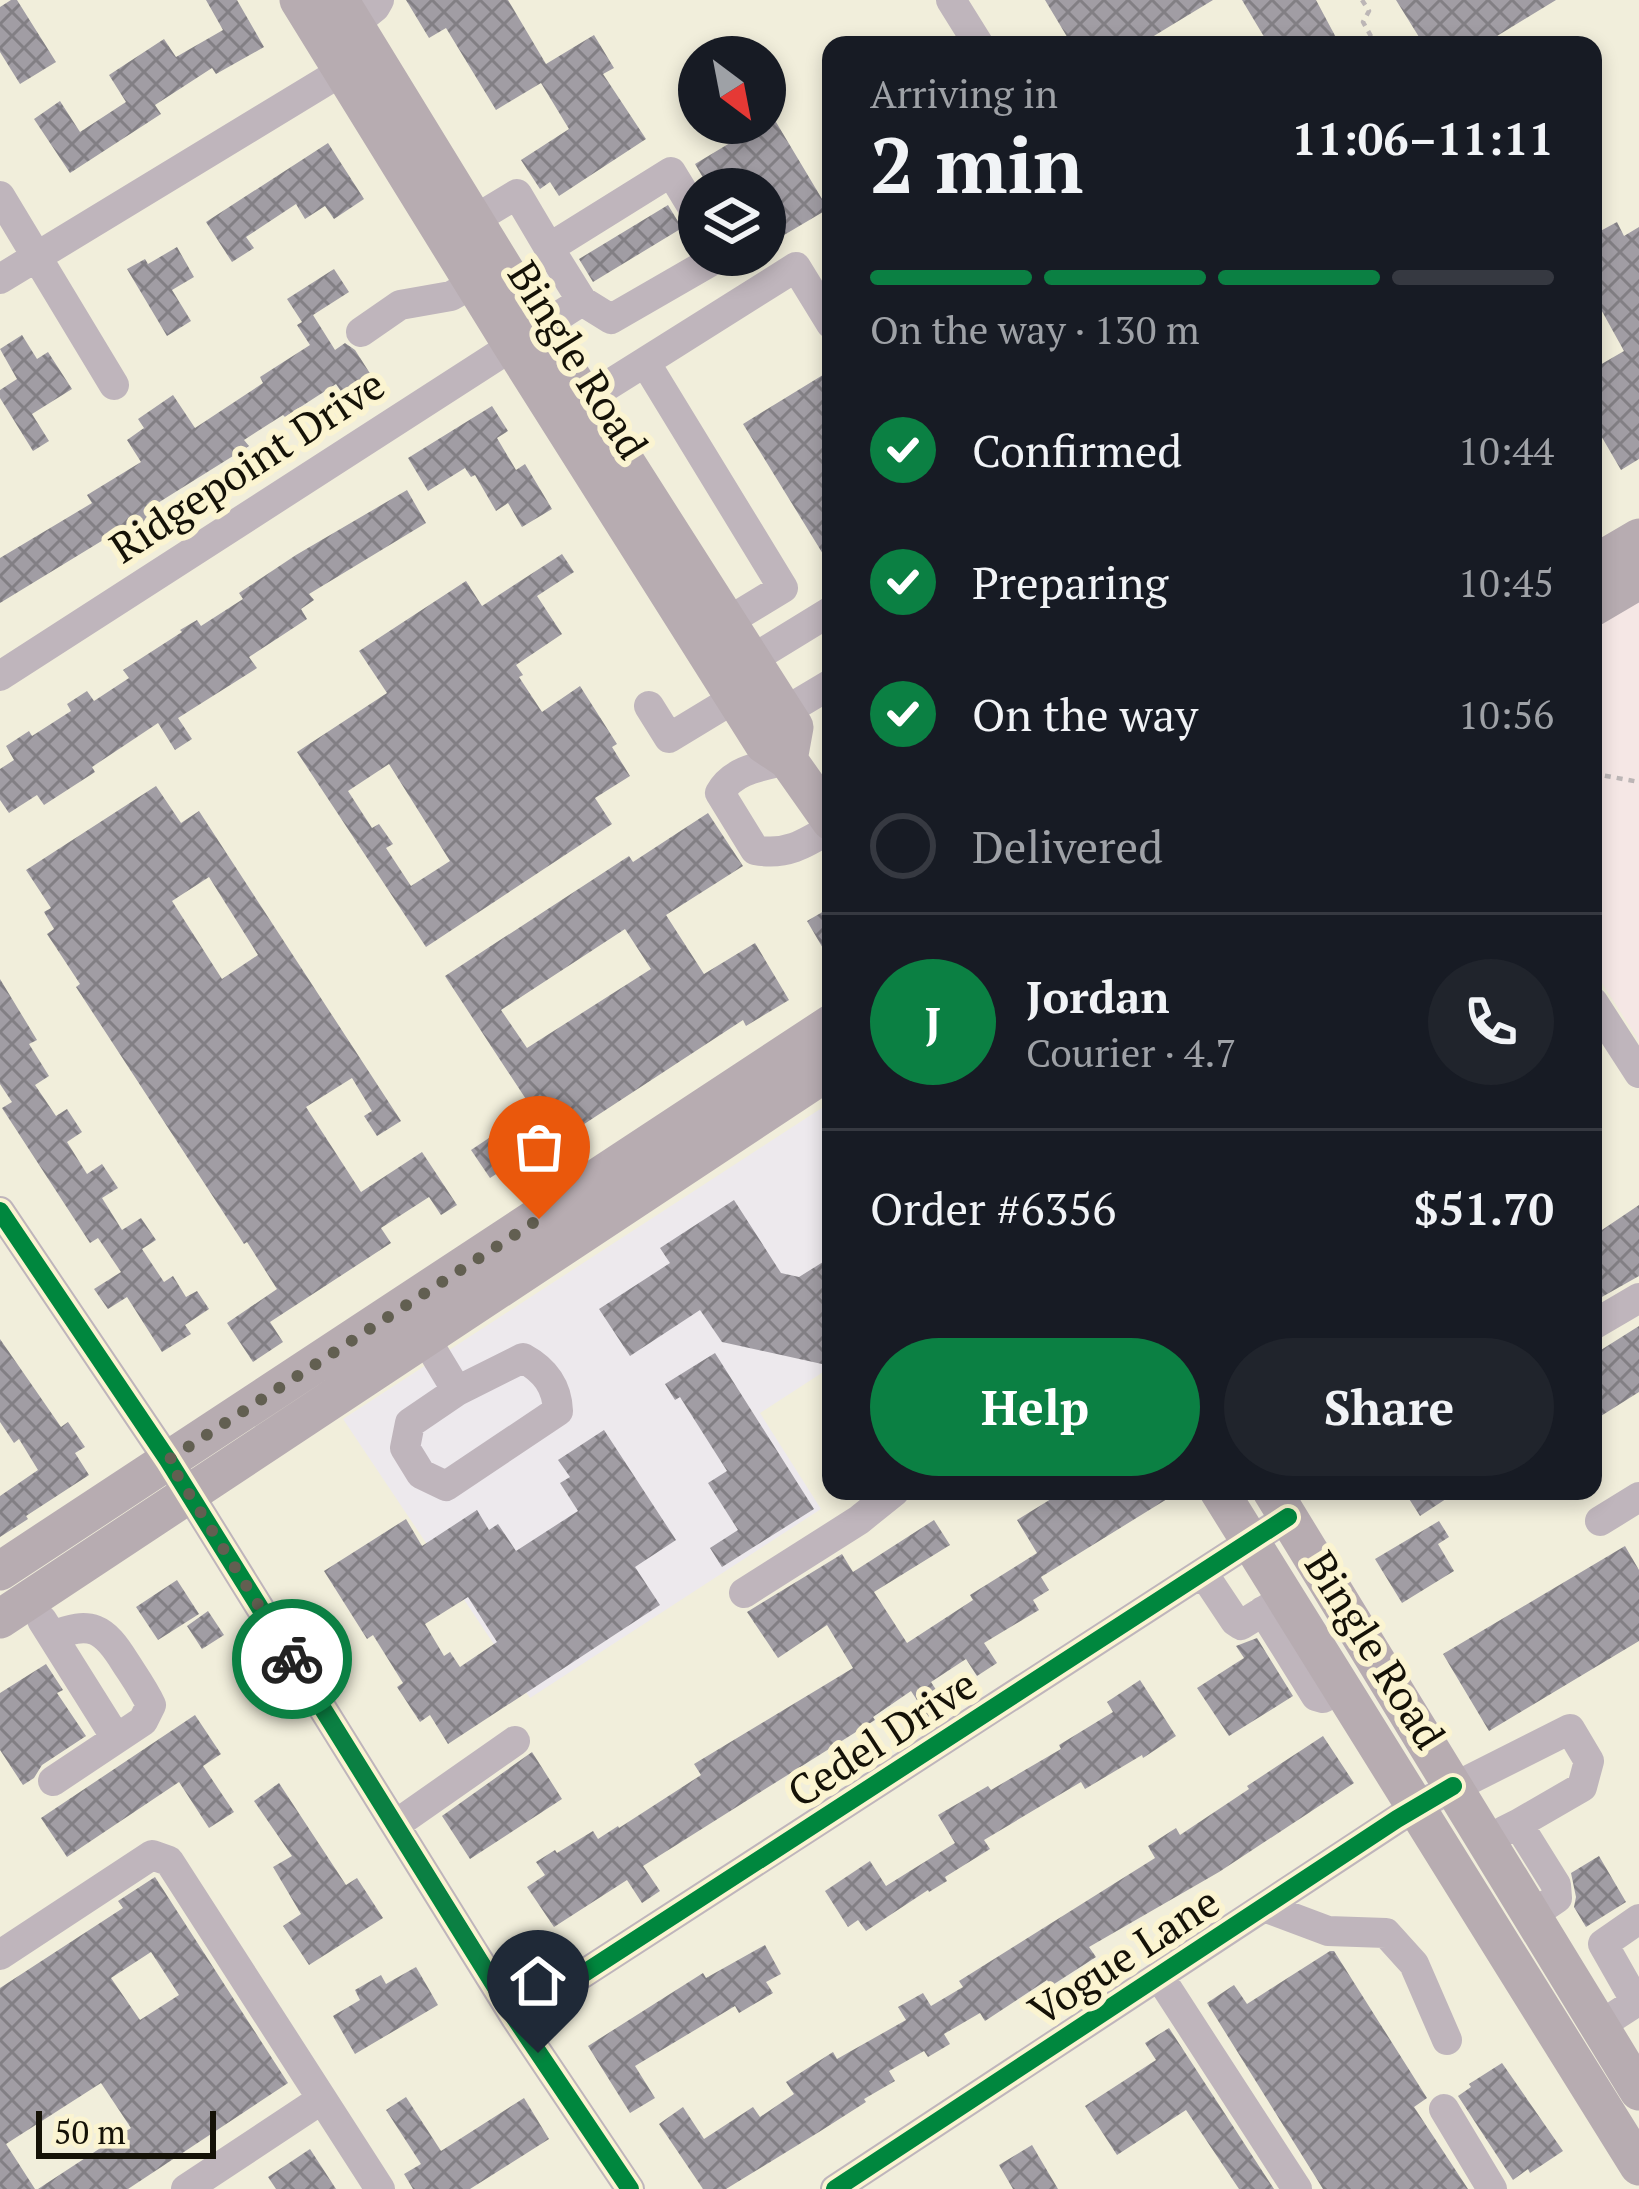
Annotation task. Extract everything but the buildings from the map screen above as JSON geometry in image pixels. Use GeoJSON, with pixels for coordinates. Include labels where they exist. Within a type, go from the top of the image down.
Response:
{"type":"FeatureCollection","features":[{"type":"Feature","properties":{"kind":"main road","name":"Bingle Road"},"geometry":{"type":"LineString","coordinates":[[299,0],[357,30],[474,220],[526,337],[731,644],[794,727],[788,760]]}},
{"type":"Feature","properties":{"kind":"main road","name":"Bingle Road"},"geometry":{"type":"LineString","coordinates":[[357,30],[473,283],[586,399],[731,644],[735,698],[764,744],[788,760],[822,811]]}},
{"type":"Feature","properties":{"kind":"main road"},"geometry":{"type":"LineString","coordinates":[[1602,560],[1639,538]]}},
{"type":"Feature","properties":{"kind":"main road"},"geometry":{"type":"LineString","coordinates":[[1602,603],[1639,580]]}},
{"type":"Feature","properties":{"kind":"main road"},"geometry":{"type":"LineString","coordinates":[[15,1610],[425,1338],[520,1253],[822,1031]]}},
{"type":"Feature","properties":{"kind":"main road"},"geometry":{"type":"LineString","coordinates":[[0,1571],[168,1460],[822,1074]]}},
{"type":"Feature","properties":{"kind":"main road","name":"Bingle Road"},"geometry":{"type":"LineString","coordinates":[[1224,1500],[1250,1542],[1274,1605],[1342,1687],[1417,1806],[1621,2072]]}},
{"type":"Feature","properties":{"kind":"main road","name":"Bingle Road"},"geometry":{"type":"LineString","coordinates":[[1280,1504],[1453,1786],[1502,1832],[1532,1915],[1621,2072],[1639,2166]]}},
{"type":"Feature","properties":{"kind":"street"},"geometry":{"type":"LineString","coordinates":[[951,0],[974,36]]}},
{"type":"Feature","properties":{"kind":"street"},"geometry":{"type":"LineString","coordinates":[[0,279],[357,30]]}},
{"type":"Feature","properties":{"kind":"street"},"geometry":{"type":"LineString","coordinates":[[549,248],[670,172],[678,185]]}},
{"type":"Feature","properties":{"kind":"street"},"geometry":{"type":"LineString","coordinates":[[474,220],[517,194],[582,301],[611,320],[688,276]]}},
{"type":"Feature","properties":{"kind":"street"},"geometry":{"type":"LineString","coordinates":[[0,196],[114,385]]}},
{"type":"Feature","properties":{"kind":"street"},"geometry":{"type":"LineString","coordinates":[[586,399],[796,267],[822,309]]}},
{"type":"Feature","properties":{"kind":"street"},"geometry":{"type":"LineString","coordinates":[[362,332],[400,305],[451,296],[473,283]]}},
{"type":"Feature","properties":{"kind":"street","name":"Ridgepoint Drive"},"geometry":{"type":"LineString","coordinates":[[0,676],[582,301]]}},
{"type":"Feature","properties":{"kind":"street"},"geometry":{"type":"LineString","coordinates":[[645,362],[783,588],[731,644]]}},
{"type":"Feature","properties":{"kind":"street"},"geometry":{"type":"LineString","coordinates":[[731,644],[822,613]]}},
{"type":"Feature","properties":{"kind":"street"},"geometry":{"type":"LineString","coordinates":[[784,712],[822,689]]}},
{"type":"Feature","properties":{"kind":"street"},"geometry":{"type":"LineString","coordinates":[[649,706],[669,738],[735,698]]}},
{"type":"Feature","properties":{"kind":"street"},"geometry":{"type":"LineString","coordinates":[[788,760],[727,780],[719,793],[755,850],[792,851],[822,831]]}},
{"type":"Feature","properties":{"kind":"street"},"geometry":{"type":"LineString","coordinates":[[1602,1017],[1639,1073]]}},
{"type":"Feature","properties":{"kind":"street"},"geometry":{"type":"LineString","coordinates":[[0,1211],[168,1460],[515,2018],[630,2189]]}},
{"type":"Feature","properties":{"kind":"street"},"geometry":{"type":"LineString","coordinates":[[1602,1320],[1639,1298]]}},
{"type":"Feature","properties":{"kind":"street"},"geometry":{"type":"LineString","coordinates":[[425,1338],[457,1391]]}},
{"type":"Feature","properties":{"kind":"street"},"geometry":{"type":"LineString","coordinates":[[523,1358],[541,1368],[557,1395],[558,1411],[446,1486],[421,1474],[405,1448],[410,1423],[457,1391],[523,1358]]}},
{"type":"Feature","properties":{"kind":"street"},"geometry":{"type":"LineString","coordinates":[[1600,1521],[1639,1497]]}},
{"type":"Feature","properties":{"kind":"street"},"geometry":{"type":"LineString","coordinates":[[744,1593],[884,1500]]}},
{"type":"Feature","properties":{"kind":"street","name":"Cedel Drive"},"geometry":{"type":"LineString","coordinates":[[515,2018],[1204,1573],[1250,1542],[1280,1504]]}},
{"type":"Feature","properties":{"kind":"street"},"geometry":{"type":"LineString","coordinates":[[1204,1573],[1241,1625],[1274,1605]]}},
{"type":"Feature","properties":{"kind":"street"},"geometry":{"type":"LineString","coordinates":[[15,1610],[52,1636],[116,1738]]}},
{"type":"Feature","properties":{"kind":"street"},"geometry":{"type":"LineString","coordinates":[[52,1636],[84,1627],[104,1633],[151,1706],[147,1717],[52,1780]]}},
{"type":"Feature","properties":{"kind":"street","name":"Vogue Lane"},"geometry":{"type":"LineString","coordinates":[[835,2189],[1417,1806],[1570,1729],[1589,1761],[1582,1787],[1502,1832]]}},
{"type":"Feature","properties":{"kind":"street"},"geometry":{"type":"LineString","coordinates":[[395,1825],[515,1741]]}},
{"type":"Feature","properties":{"kind":"street"},"geometry":{"type":"LineString","coordinates":[[0,1954],[152,1855],[169,1861],[380,2189]]}},
{"type":"Feature","properties":{"kind":"street"},"geometry":{"type":"LineString","coordinates":[[1264,1907],[1328,1931],[1386,1933],[1414,1964],[1447,2040]]}},
{"type":"Feature","properties":{"kind":"street"},"geometry":{"type":"LineString","coordinates":[[1599,2026],[1636,2002],[1603,1944],[1639,1919]]}},
{"type":"Feature","properties":{"kind":"street"},"geometry":{"type":"LineString","coordinates":[[1159,1976],[1297,2189]]}},
{"type":"Feature","properties":{"kind":"street"},"geometry":{"type":"LineString","coordinates":[[186,2189],[322,2098]]}},
{"type":"Feature","properties":{"kind":"street"},"geometry":{"type":"LineString","coordinates":[[1444,2109],[1492,2189]]}},
{"type":"Feature","properties":{"kind":"path"},"geometry":{"type":"LineString","coordinates":[[1362,0],[1369,11],[1363,22],[1371,36]]}},
{"type":"Feature","properties":{"kind":"path"},"geometry":{"type":"LineString","coordinates":[[1602,775],[1639,782]]}},
{"type":"Feature","properties":{"kind":"shaded area"},"geometry":{"type":"Polygon","coordinates":[[[1639,600],[1639,1041],[1602,983],[1602,622],[1639,600]]]}},
{"type":"Feature","properties":{"kind":"shaded area"},"geometry":{"type":"Polygon","coordinates":[[[822,1108],[822,1373],[760,1413],[821,1509],[530,1698],[343,1419],[822,1108]]]}},
{"type":"Feature","properties":{"kind":"cycle path"},"geometry":{"type":"LineString","coordinates":[[0,1211],[168,1460],[515,2018],[630,2189]]}},
{"type":"Feature","properties":{"kind":"cycle path"},"geometry":{"type":"LineString","coordinates":[[515,2018],[1288,1517]]}},
{"type":"Feature","properties":{"kind":"cycle path"},"geometry":{"type":"LineString","coordinates":[[835,2189],[1453,1786]]}},
{"type":"Feature","properties":{"kind":"way so far"},"geometry":{"type":"LineString","coordinates":[[292,1659],[168,1460],[539,1219]]}},
{"type":"Feature","properties":{"kind":"route"},"geometry":{"type":"LineString","coordinates":[[292,1659],[538,2053]]}}]}
